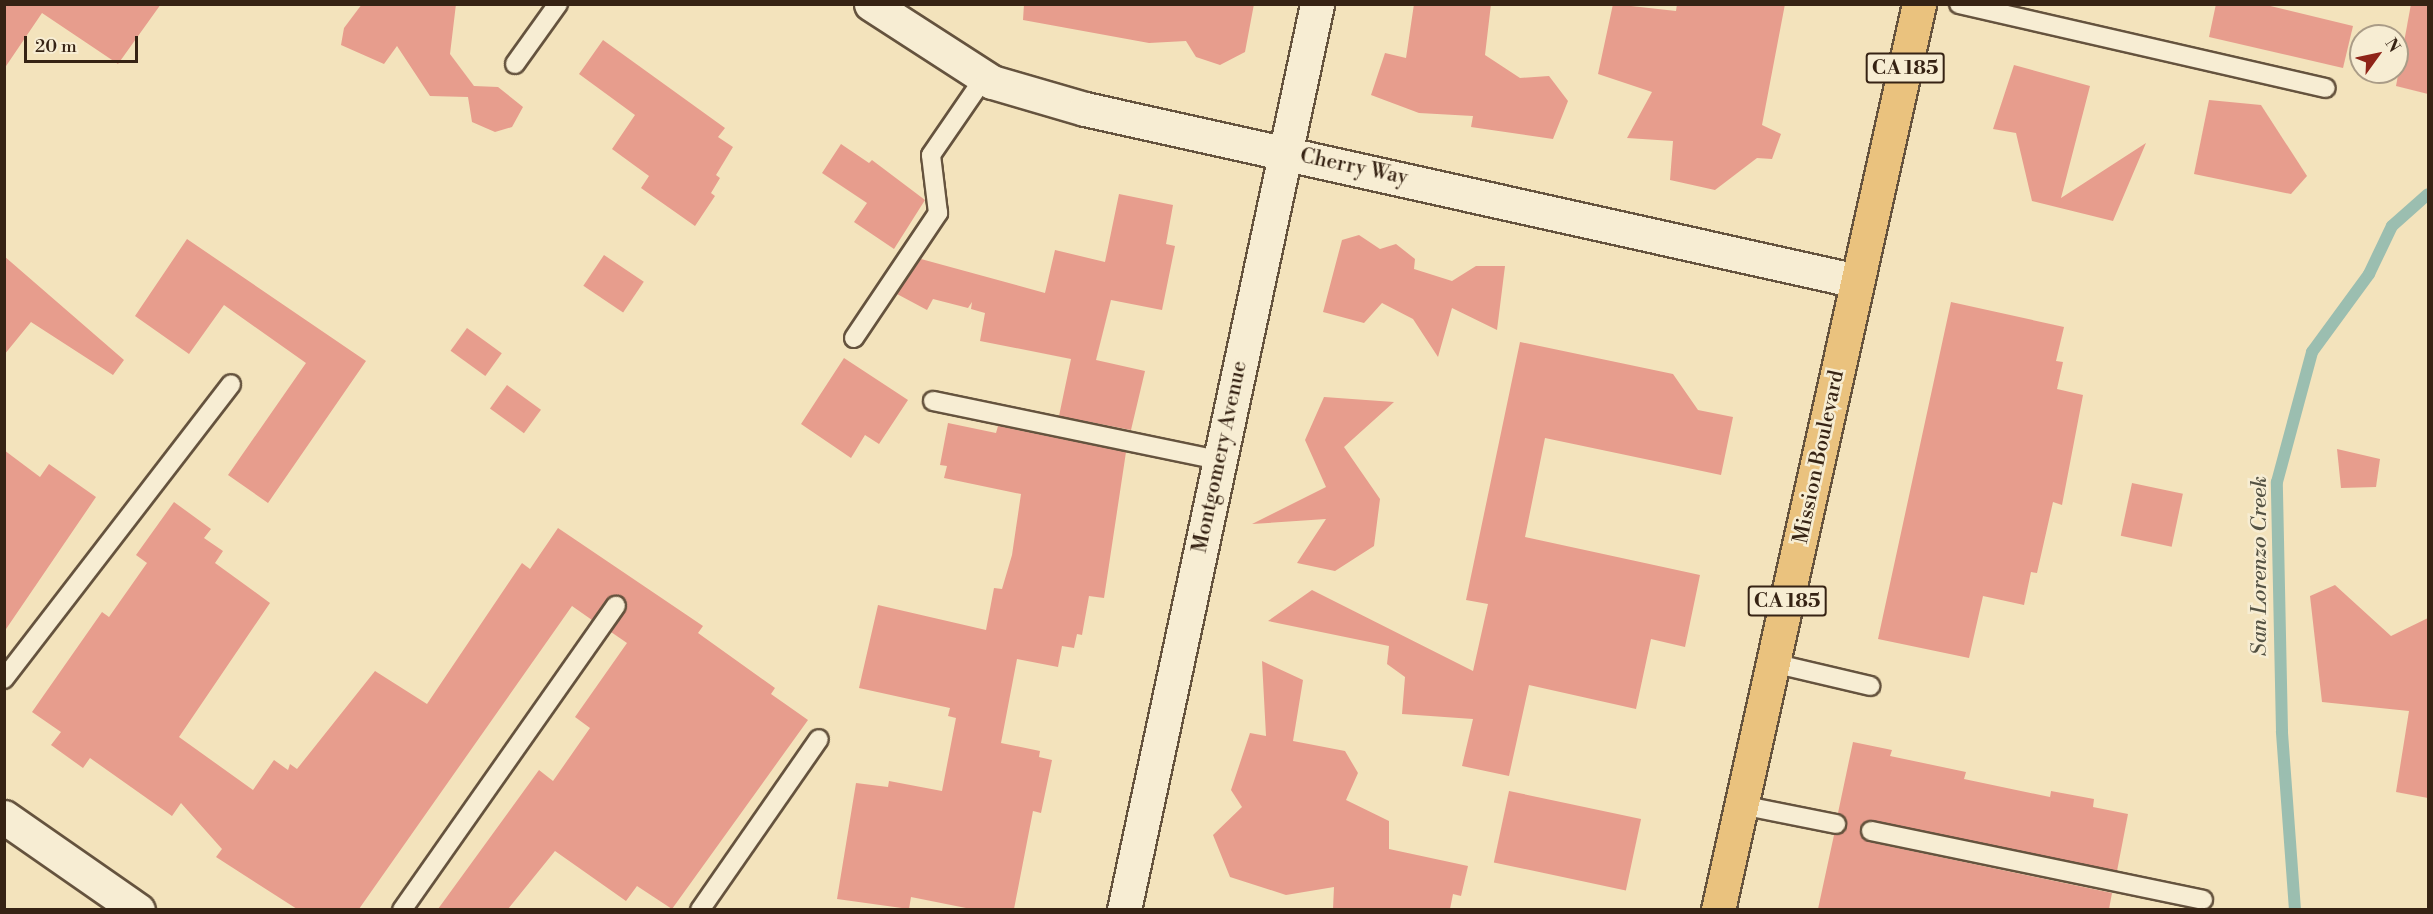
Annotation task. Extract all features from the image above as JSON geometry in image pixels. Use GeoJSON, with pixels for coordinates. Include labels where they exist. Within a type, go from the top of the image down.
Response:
{"type":"FeatureCollection","features":[{"type":"Feature","properties":{"kind":"main road","name":"Mission Boulevard"},"geometry":{"type":"LineString","coordinates":[[1718,909],[1919,4]]}},
{"type":"Feature","properties":{"kind":"street","name":"Cherry Way"},"geometry":{"type":"LineString","coordinates":[[871,4],[984,78],[1085,109],[1857,281]]}},
{"type":"Feature","properties":{"kind":"street","name":"Montgomery Avenue"},"geometry":{"type":"LineString","coordinates":[[1125,909],[1317,4]]}},
{"type":"Feature","properties":{"kind":"street"},"geometry":{"type":"LineString","coordinates":[[4,817],[138,909]]}},
{"type":"Feature","properties":{"kind":"lane"},"geometry":{"type":"LineString","coordinates":[[515,64],[558,4]]}},
{"type":"Feature","properties":{"kind":"lane"},"geometry":{"type":"LineString","coordinates":[[1959,4],[2325,88]]}},
{"type":"Feature","properties":{"kind":"lane"},"geometry":{"type":"LineString","coordinates":[[854,338],[938,213],[931,154],[984,78]]}},
{"type":"Feature","properties":{"kind":"lane"},"geometry":{"type":"LineString","coordinates":[[4,679],[231,384]]}},
{"type":"Feature","properties":{"kind":"lane"},"geometry":{"type":"LineString","coordinates":[[933,401],[1219,460]]}},
{"type":"Feature","properties":{"kind":"lane"},"geometry":{"type":"LineString","coordinates":[[402,909],[616,606]]}},
{"type":"Feature","properties":{"kind":"lane"},"geometry":{"type":"LineString","coordinates":[[1773,663],[1870,686]]}},
{"type":"Feature","properties":{"kind":"lane"},"geometry":{"type":"LineString","coordinates":[[700,909],[819,739]]}},
{"type":"Feature","properties":{"kind":"lane"},"geometry":{"type":"LineString","coordinates":[[1741,805],[1836,824]]}},
{"type":"Feature","properties":{"kind":"lane"},"geometry":{"type":"LineString","coordinates":[[1871,831],[2204,900]]}},
{"type":"Feature","properties":{"kind":"building"},"geometry":{"type":"Polygon","coordinates":[[[4,4],[161,4],[118,64],[42,13],[4,69],[4,4]]]}},
{"type":"Feature","properties":{"kind":"building"},"geometry":{"type":"Polygon","coordinates":[[[362,4],[456,4],[450,54],[474,86],[498,87],[523,107],[512,127],[495,132],[472,122],[468,97],[430,96],[397,46],[384,64],[341,45],[344,28],[362,4]]]}},
{"type":"Feature","properties":{"kind":"building"},"geometry":{"type":"Polygon","coordinates":[[[1024,4],[1254,4],[1245,52],[1220,65],[1196,57],[1186,41],[1149,43],[1023,20],[1024,4]]]}},
{"type":"Feature","properties":{"kind":"building"},"geometry":{"type":"Polygon","coordinates":[[[1414,4],[1491,4],[1485,55],[1520,78],[1549,76],[1568,101],[1553,139],[1471,127],[1473,116],[1419,113],[1371,95],[1385,53],[1406,58],[1414,4]]]}},
{"type":"Feature","properties":{"kind":"building"},"geometry":{"type":"Polygon","coordinates":[[[1613,4],[1676,11],[1677,4],[1785,4],[1762,125],[1781,134],[1772,159],[1757,158],[1715,190],[1670,180],[1673,141],[1627,138],[1652,92],[1598,74],[1613,4]]]}},
{"type":"Feature","properties":{"kind":"building"},"geometry":{"type":"Polygon","coordinates":[[[2216,4],[2262,4],[2349,25],[2349,43],[2343,68],[2209,37],[2216,4]]]}},
{"type":"Feature","properties":{"kind":"building"},"geometry":{"type":"Polygon","coordinates":[[[2411,4],[2428,4],[2428,94],[2396,86],[2396,84],[2409,84],[2407,24],[2411,4]]]}},
{"type":"Feature","properties":{"kind":"building"},"geometry":{"type":"Polygon","coordinates":[[[603,40],[725,128],[718,137],[733,147],[716,175],[720,178],[711,193],[715,196],[695,226],[641,188],[649,176],[612,149],[635,115],[579,74],[603,40]]]}},
{"type":"Feature","properties":{"kind":"building"},"geometry":{"type":"Polygon","coordinates":[[[2014,65],[2090,86],[2061,198],[2146,143],[2113,221],[2032,201],[2016,133],[1993,129],[2014,65]]]}},
{"type":"Feature","properties":{"kind":"building"},"geometry":{"type":"Polygon","coordinates":[[[2209,100],[2261,105],[2307,176],[2291,194],[2194,174],[2209,100]]]}},
{"type":"Feature","properties":{"kind":"building"},"geometry":{"type":"Polygon","coordinates":[[[841,144],[869,163],[872,160],[925,200],[894,249],[854,222],[867,203],[822,173],[841,144]]]}},
{"type":"Feature","properties":{"kind":"building"},"geometry":{"type":"Polygon","coordinates":[[[1119,194],[1173,205],[1166,244],[1175,246],[1162,310],[1111,300],[1096,360],[1145,371],[1131,430],[1059,416],[1071,359],[980,341],[985,313],[971,309],[972,302],[968,308],[933,299],[927,310],[897,294],[921,259],[1045,293],[1055,250],[1105,262],[1119,194]]]}},
{"type":"Feature","properties":{"kind":"building"},"geometry":{"type":"Polygon","coordinates":[[[1359,235],[1380,249],[1396,244],[1415,259],[1414,269],[1452,281],[1476,266],[1505,266],[1497,330],[1452,308],[1438,357],[1413,319],[1382,303],[1364,323],[1323,312],[1342,240],[1359,235]]]}},
{"type":"Feature","properties":{"kind":"building"},"geometry":{"type":"Polygon","coordinates":[[[187,239],[366,361],[268,503],[228,475],[306,363],[224,305],[189,354],[135,316],[187,239]]]}},
{"type":"Feature","properties":{"kind":"building"},"geometry":{"type":"Polygon","coordinates":[[[604,255],[644,282],[623,313],[583,286],[604,255]]]}},
{"type":"Feature","properties":{"kind":"building"},"geometry":{"type":"Polygon","coordinates":[[[4,256],[124,360],[113,375],[31,322],[4,355],[4,256]]]}},
{"type":"Feature","properties":{"kind":"building"},"geometry":{"type":"Polygon","coordinates":[[[1951,302],[2064,327],[2056,361],[2063,362],[2057,389],[2083,395],[2062,505],[2053,502],[2037,573],[2031,572],[2024,605],[1983,596],[1969,658],[1878,639],[1951,302]]]}},
{"type":"Feature","properties":{"kind":"building"},"geometry":{"type":"Polygon","coordinates":[[[467,328],[502,353],[485,376],[451,351],[467,328]]]}},
{"type":"Feature","properties":{"kind":"building"},"geometry":{"type":"Polygon","coordinates":[[[1520,342],[1673,374],[1698,410],[1733,417],[1721,475],[1545,438],[1525,537],[1700,575],[1685,647],[1651,639],[1636,709],[1529,685],[1509,776],[1462,766],[1473,719],[1402,714],[1405,677],[1387,664],[1389,646],[1268,621],[1312,590],[1473,671],[1488,604],[1466,600],[1520,342]]]}},
{"type":"Feature","properties":{"kind":"building"},"geometry":{"type":"Polygon","coordinates":[[[844,358],[908,400],[879,444],[865,435],[851,458],[801,424],[844,358]]]}},
{"type":"Feature","properties":{"kind":"building"},"geometry":{"type":"Polygon","coordinates":[[[507,385],[541,410],[524,433],[490,408],[507,385]]]}},
{"type":"Feature","properties":{"kind":"building"},"geometry":{"type":"Polygon","coordinates":[[[1324,397],[1394,402],[1344,447],[1380,499],[1374,546],[1335,571],[1297,563],[1326,519],[1252,524],[1326,487],[1305,440],[1324,397]]]}},
{"type":"Feature","properties":{"kind":"building"},"geometry":{"type":"Polygon","coordinates":[[[948,423],[996,433],[998,426],[1126,452],[1104,598],[1089,596],[1082,635],[1077,634],[1074,648],[1062,646],[1058,667],[1017,659],[1001,743],[1040,751],[1039,757],[1052,760],[1041,813],[1033,811],[1014,909],[971,909],[911,897],[909,909],[837,899],[856,783],[888,787],[889,781],[942,791],[956,718],[948,716],[950,708],[859,688],[878,605],[986,630],[994,588],[1002,589],[1012,555],[1021,494],[944,478],[947,466],[940,465],[948,423]]]}},
{"type":"Feature","properties":{"kind":"building"},"geometry":{"type":"Polygon","coordinates":[[[2337,449],[2380,459],[2376,487],[2341,488],[2337,449]]]}},
{"type":"Feature","properties":{"kind":"building"},"geometry":{"type":"Polygon","coordinates":[[[4,450],[40,477],[49,464],[96,497],[4,632],[4,450]]]}},
{"type":"Feature","properties":{"kind":"building"},"geometry":{"type":"Polygon","coordinates":[[[2132,483],[2183,494],[2172,547],[2121,536],[2132,483]]]}},
{"type":"Feature","properties":{"kind":"building"},"geometry":{"type":"Polygon","coordinates":[[[174,502],[211,529],[204,538],[223,551],[215,563],[270,603],[179,737],[253,790],[274,760],[288,770],[290,764],[297,769],[375,671],[427,704],[522,563],[530,569],[558,528],[703,626],[698,633],[775,688],[771,694],[808,720],[672,909],[637,886],[626,901],[555,851],[508,909],[438,909],[539,770],[553,781],[590,728],[575,717],[627,643],[611,632],[627,606],[623,597],[612,596],[592,620],[572,606],[359,909],[297,909],[216,857],[222,849],[181,803],[172,816],[90,758],[83,768],[51,745],[61,732],[32,712],[102,612],[109,617],[147,563],[136,555],[174,502]]]}},
{"type":"Feature","properties":{"kind":"building"},"geometry":{"type":"Polygon","coordinates":[[[2335,585],[2391,636],[2428,618],[2428,798],[2396,792],[2409,711],[2322,702],[2310,596],[2335,585]]]}},
{"type":"Feature","properties":{"kind":"building"},"geometry":{"type":"Polygon","coordinates":[[[1262,661],[1303,680],[1293,741],[1345,751],[1358,773],[1346,800],[1389,821],[1389,849],[1468,866],[1461,896],[1453,894],[1450,909],[1333,909],[1334,887],[1286,895],[1230,877],[1213,835],[1242,807],[1231,790],[1250,733],[1266,736],[1262,661]]]}},
{"type":"Feature","properties":{"kind":"building"},"geometry":{"type":"Polygon","coordinates":[[[1853,742],[1892,750],[1890,756],[1966,772],[1964,779],[2050,797],[2051,791],[2094,799],[2093,807],[2128,814],[2117,871],[1873,820],[1860,829],[1869,842],[2112,893],[2109,909],[1818,909],[1834,835],[1847,827],[1838,813],[1853,742]]]}},
{"type":"Feature","properties":{"kind":"building"},"geometry":{"type":"Polygon","coordinates":[[[1509,791],[1641,819],[1626,890],[1494,862],[1509,791]]]}},
{"type":"Feature","properties":{"kind":"waterway","name":"San Lorenzo Creek"},"geometry":{"type":"LineString","coordinates":[[2295,910],[2282,731],[2277,482],[2312,352],[2369,274],[2392,226],[2428,194]]}}]}
